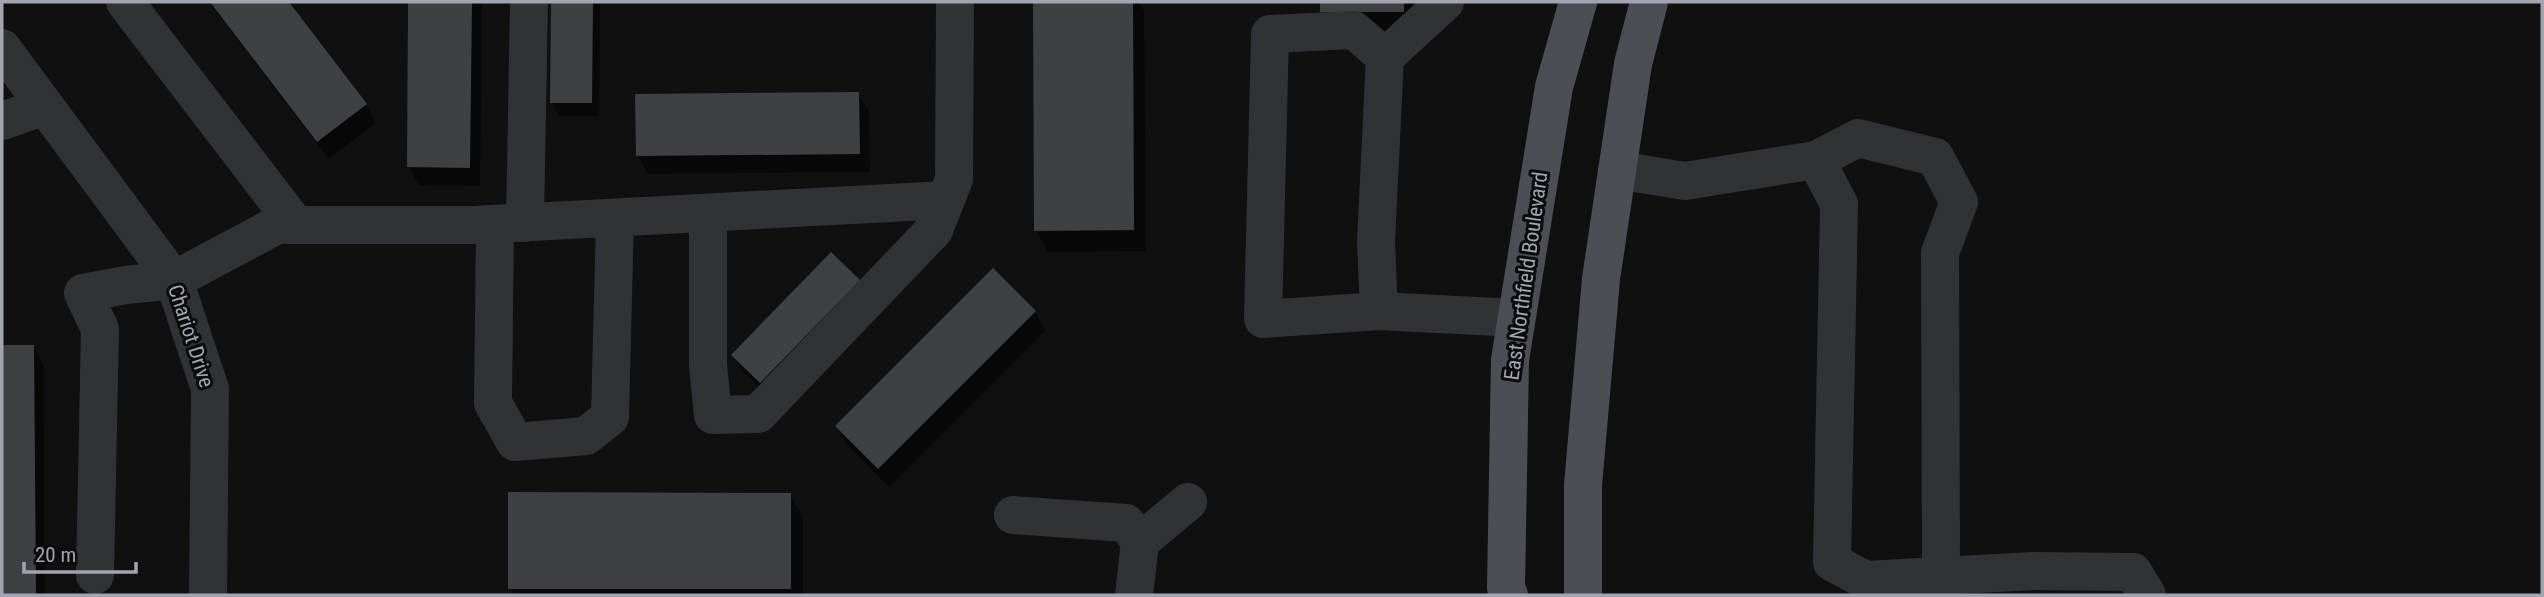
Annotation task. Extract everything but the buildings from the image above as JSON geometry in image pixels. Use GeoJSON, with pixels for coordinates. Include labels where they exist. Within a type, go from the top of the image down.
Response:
{"type":"FeatureCollection","features":[{"type":"Feature","properties":{"kind":"main road","name":"East Northfield Boulevard"},"geometry":{"type":"LineString","coordinates":[[1509,595],[1506,588],[1510,360],[1554,87],[1578,2]]}},
{"type":"Feature","properties":{"kind":"main road"},"geometry":{"type":"LineString","coordinates":[[1583,595],[1583,485],[1601,279],[1633,64],[1650,2]]}},
{"type":"Feature","properties":{"kind":"street"},"geometry":{"type":"LineString","coordinates":[[125,2],[295,225]]}},
{"type":"Feature","properties":{"kind":"street"},"geometry":{"type":"LineString","coordinates":[[529,2],[493,403],[515,442],[586,436],[610,416],[615,218]]}},
{"type":"Feature","properties":{"kind":"street"},"geometry":{"type":"LineString","coordinates":[[708,213],[708,365],[713,415],[758,414],[934,230],[954,179],[955,2]]}},
{"type":"Feature","properties":{"kind":"street"},"geometry":{"type":"LineString","coordinates":[[1379,312],[1376,242],[1385,57],[1445,2]]}},
{"type":"Feature","properties":{"kind":"street"},"geometry":{"type":"LineString","coordinates":[[1385,57],[1354,30],[1270,34],[1263,319],[1379,312],[1516,318]]}},
{"type":"Feature","properties":{"kind":"street","name":"Chariot Drive"},"geometry":{"type":"LineString","coordinates":[[2,48],[174,280],[210,389],[208,595]]}},
{"type":"Feature","properties":{"kind":"street"},"geometry":{"type":"LineString","coordinates":[[2,121],[45,106]]}},
{"type":"Feature","properties":{"kind":"street"},"geometry":{"type":"LineString","coordinates":[[1617,170],[1685,181],[1816,160],[1858,138],[1935,157],[1959,202],[1940,253],[1941,576]]}},
{"type":"Feature","properties":{"kind":"street"},"geometry":{"type":"LineString","coordinates":[[1816,160],[1839,204],[1832,562],[1865,580],[2034,570],[2133,572],[2147,595]]}},
{"type":"Feature","properties":{"kind":"street"},"geometry":{"type":"LineString","coordinates":[[95,575],[100,329],[83,293],[174,280],[277,225],[510,224],[946,200]]}},
{"type":"Feature","properties":{"kind":"street"},"geometry":{"type":"LineString","coordinates":[[1140,542],[1188,502]]}},
{"type":"Feature","properties":{"kind":"street"},"geometry":{"type":"LineString","coordinates":[[1013,515],[1126,523],[1140,542],[1135,595]]}}]}
